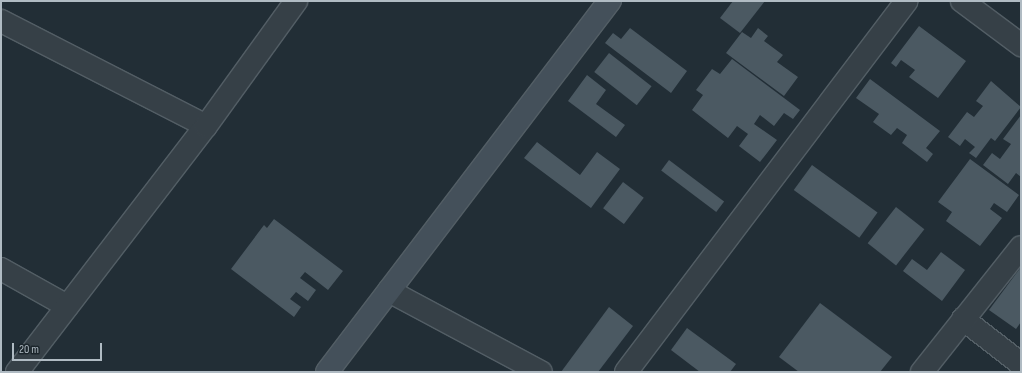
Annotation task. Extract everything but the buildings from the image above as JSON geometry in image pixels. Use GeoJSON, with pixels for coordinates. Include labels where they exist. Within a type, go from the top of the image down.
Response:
{"type":"FeatureCollection","features":[{"type":"Feature","properties":{"kind":"main road"},"geometry":{"type":"LineString","coordinates":[[327,372],[610,1]]}},
{"type":"Feature","properties":{"kind":"street"},"geometry":{"type":"LineString","coordinates":[[19,371],[67,306],[206,126],[296,1]]}},
{"type":"Feature","properties":{"kind":"street"},"geometry":{"type":"LineString","coordinates":[[626,372],[907,1]]}},
{"type":"Feature","properties":{"kind":"street"},"geometry":{"type":"LineString","coordinates":[[971,4],[1021,44]]}},
{"type":"Feature","properties":{"kind":"street"},"geometry":{"type":"LineString","coordinates":[[1,20],[206,126]]}},
{"type":"Feature","properties":{"kind":"street"},"geometry":{"type":"LineString","coordinates":[[922,372],[1021,247]]}},
{"type":"Feature","properties":{"kind":"street"},"geometry":{"type":"LineString","coordinates":[[1,269],[67,306]]}},
{"type":"Feature","properties":{"kind":"street"},"geometry":{"type":"LineString","coordinates":[[389,291],[541,372]]}},
{"type":"Feature","properties":{"kind":"street"},"geometry":{"type":"LineString","coordinates":[[963,319],[1021,364]]}}]}
